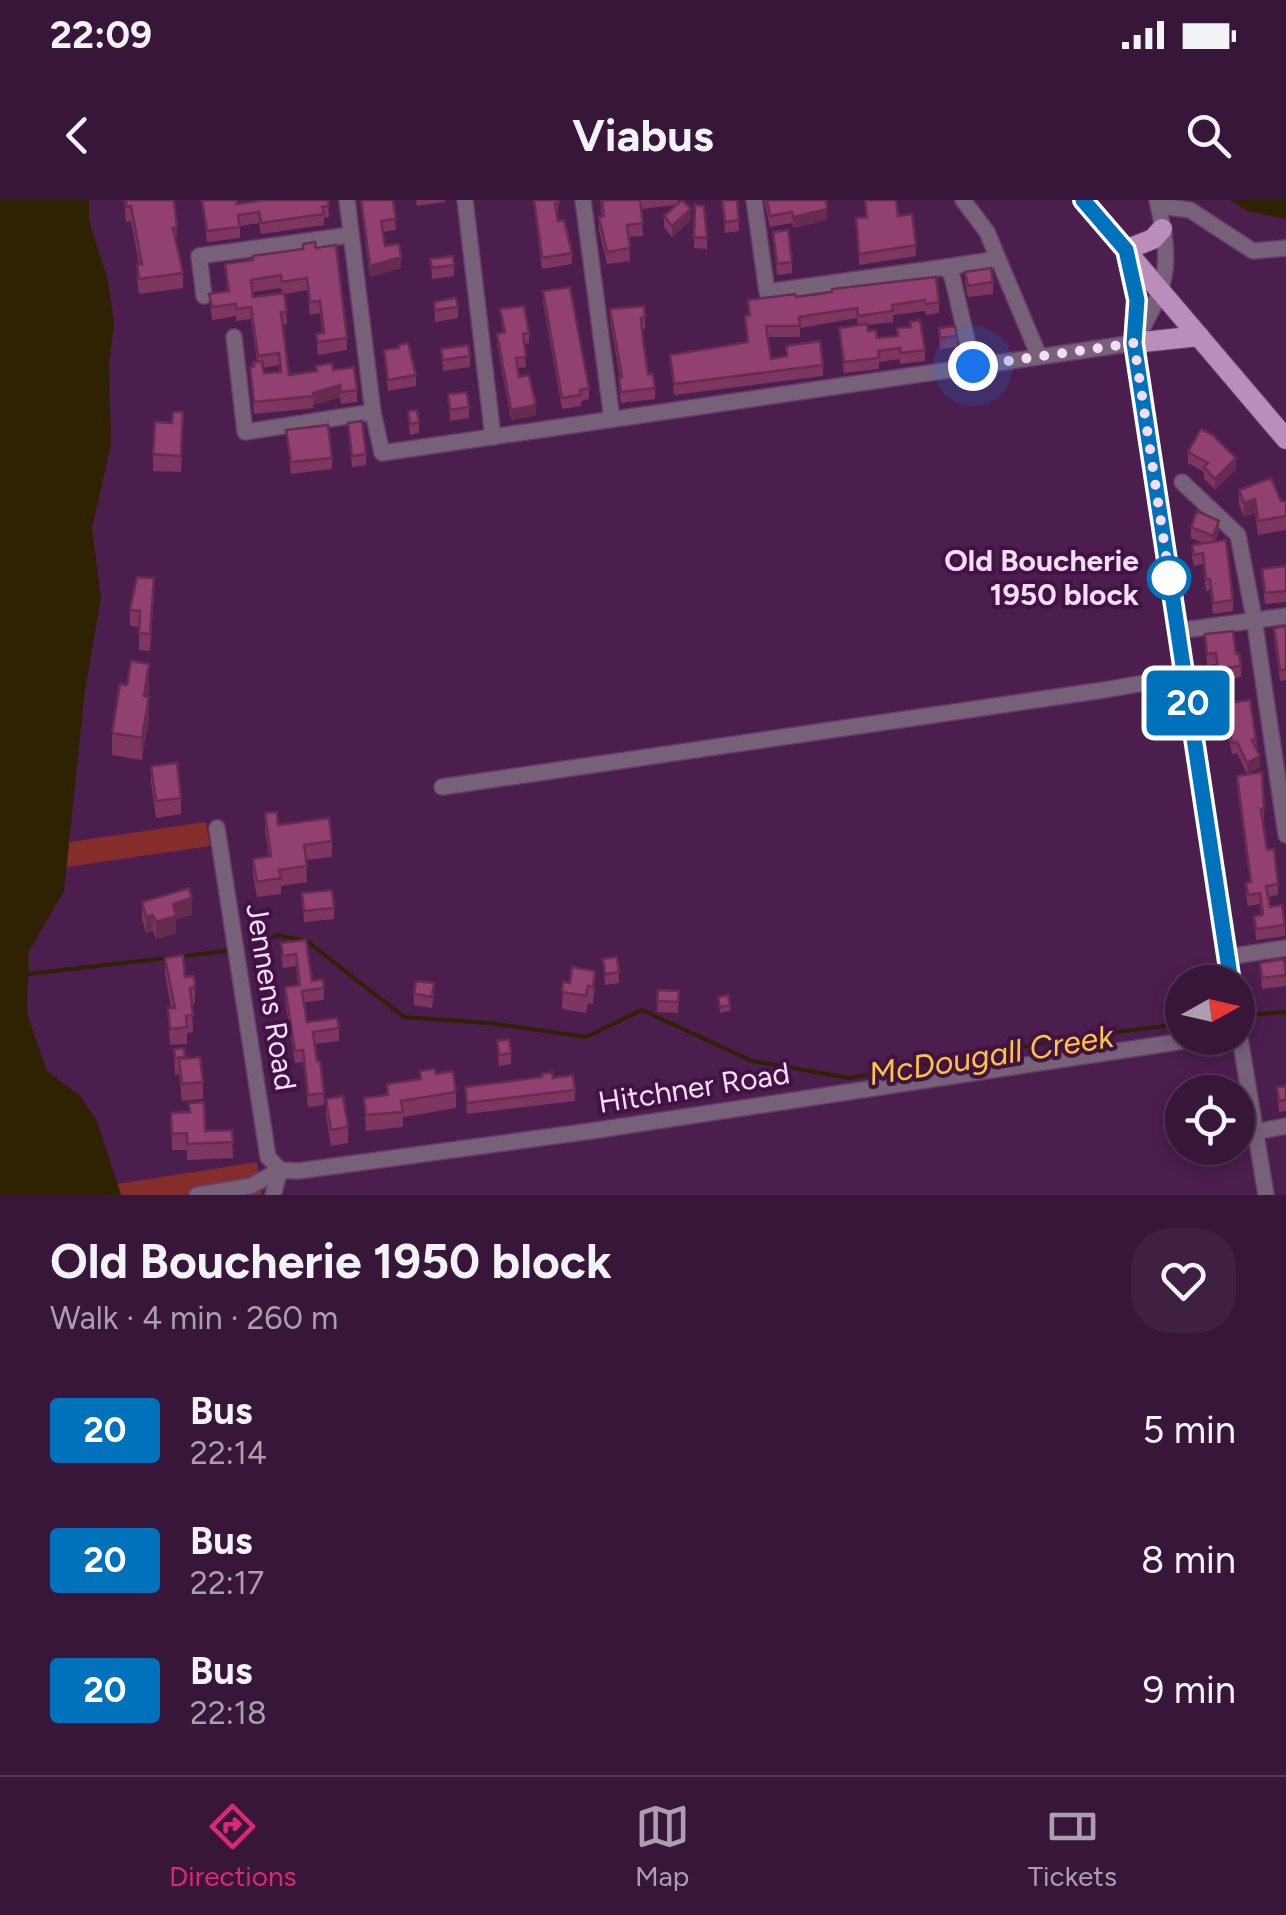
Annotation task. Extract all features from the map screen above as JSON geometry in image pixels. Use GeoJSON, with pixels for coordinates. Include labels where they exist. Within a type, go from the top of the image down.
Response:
{"type":"FeatureCollection","features":[{"type":"Feature","properties":{"kind":"main road"},"geometry":{"type":"LineString","coordinates":[[1083,200],[1286,439]]}},
{"type":"Feature","properties":{"kind":"main road"},"geometry":{"type":"LineString","coordinates":[[1126,250],[1153,239],[1162,229]]}},
{"type":"Feature","properties":{"kind":"main road"},"geometry":{"type":"LineString","coordinates":[[1126,250],[1137,300],[1134,343],[1200,336]]}},
{"type":"Feature","properties":{"kind":"street"},"geometry":{"type":"LineString","coordinates":[[346,200],[382,454],[1134,343]]}},
{"type":"Feature","properties":{"kind":"street"},"geometry":{"type":"LineString","coordinates":[[465,200],[493,437]]}},
{"type":"Feature","properties":{"kind":"street"},"geometry":{"type":"LineString","coordinates":[[583,200],[612,419]]}},
{"type":"Feature","properties":{"kind":"street"},"geometry":{"type":"LineString","coordinates":[[754,200],[768,292],[998,259]]}},
{"type":"Feature","properties":{"kind":"street"},"geometry":{"type":"LineString","coordinates":[[963,200],[987,232],[1039,356]]}},
{"type":"Feature","properties":{"kind":"street"},"geometry":{"type":"LineString","coordinates":[[1229,965],[1134,343],[1162,292],[1168,260],[1158,203],[1190,210],[1253,251],[1286,248]]}},
{"type":"Feature","properties":{"kind":"street"},"geometry":{"type":"LineString","coordinates":[[204,296],[199,256],[351,234]]}},
{"type":"Feature","properties":{"kind":"street"},"geometry":{"type":"LineString","coordinates":[[946,266],[952,276],[973,366]]}},
{"type":"Feature","properties":{"kind":"street"},"geometry":{"type":"LineString","coordinates":[[234,337],[245,432],[374,412]]}},
{"type":"Feature","properties":{"kind":"street"},"geometry":{"type":"LineString","coordinates":[[1182,482],[1238,534],[1286,836]]}},
{"type":"Feature","properties":{"kind":"street"},"geometry":{"type":"LineString","coordinates":[[1177,631],[1286,616]]}},
{"type":"Feature","properties":{"kind":"street"},"geometry":{"type":"LineString","coordinates":[[442,786],[1184,676]]}},
{"type":"Feature","properties":{"kind":"street","name":"Jennens Road"},"geometry":{"type":"LineString","coordinates":[[217,828],[268,1156],[280,1170]]}},
{"type":"Feature","properties":{"kind":"street"},"geometry":{"type":"LineString","coordinates":[[1228,957],[1286,948]]}},
{"type":"Feature","properties":{"kind":"street","name":"Hitchner Road"},"geometry":{"type":"LineString","coordinates":[[196,1195],[251,1186],[280,1170],[298,1171],[610,1128],[1165,1044]]}},
{"type":"Feature","properties":{"kind":"street"},"geometry":{"type":"LineString","coordinates":[[1266,1195],[1255,1132],[1286,1126]]}},
{"type":"Feature","properties":{"kind":"street"},"geometry":{"type":"LineString","coordinates":[[272,1195],[280,1170]]}},
{"type":"Feature","properties":{"kind":"shaded area"},"geometry":{"type":"Polygon","coordinates":[[[0,200],[89,200],[89,220],[108,281],[114,323],[109,366],[111,445],[92,528],[101,598],[85,690],[64,891],[29,951],[27,1014],[47,1071],[80,1096],[97,1121],[121,1195],[0,1195],[0,200]]]}},
{"type":"Feature","properties":{"kind":"shaded area"},"geometry":{"type":"Polygon","coordinates":[[[1230,200],[1286,200],[1286,219],[1247,211],[1230,200]]]}},
{"type":"Feature","properties":{"kind":"shaded area"},"geometry":{"type":"Polygon","coordinates":[[[206,822],[210,846],[67,867],[69,842],[206,822]]]}},
{"type":"Feature","properties":{"kind":"shaded area"},"geometry":{"type":"Polygon","coordinates":[[[257,1162],[262,1195],[121,1195],[117,1184],[257,1162]]]}},
{"type":"Feature","properties":{"kind":"building"},"geometry":{"type":"Polygon","coordinates":[[[126,200],[174,200],[177,227],[173,228],[183,273],[139,279],[137,264],[142,264],[131,206],[126,207],[126,200]]]}},
{"type":"Feature","properties":{"kind":"building"},"geometry":{"type":"Polygon","coordinates":[[[202,200],[237,200],[237,204],[257,200],[328,200],[329,206],[322,207],[324,214],[261,223],[259,212],[238,215],[240,227],[207,231],[202,200]]]}},
{"type":"Feature","properties":{"kind":"building"},"geometry":{"type":"Polygon","coordinates":[[[361,200],[393,200],[396,219],[381,221],[385,246],[399,244],[401,257],[370,266],[361,200]]]}},
{"type":"Feature","properties":{"kind":"building"},"geometry":{"type":"Polygon","coordinates":[[[534,200],[558,200],[558,221],[564,220],[572,253],[542,258],[534,200]]]}},
{"type":"Feature","properties":{"kind":"building"},"geometry":{"type":"Polygon","coordinates":[[[602,200],[640,200],[643,223],[627,225],[630,248],[607,252],[599,217],[604,216],[602,200]]]}},
{"type":"Feature","properties":{"kind":"building"},"geometry":{"type":"Polygon","coordinates":[[[682,200],[691,209],[672,226],[664,216],[682,200]]]}},
{"type":"Feature","properties":{"kind":"building"},"geometry":{"type":"Polygon","coordinates":[[[722,200],[737,200],[739,220],[725,222],[722,200]]]}},
{"type":"Feature","properties":{"kind":"building"},"geometry":{"type":"Polygon","coordinates":[[[767,200],[826,200],[827,209],[793,217],[792,212],[770,216],[767,200]]]}},
{"type":"Feature","properties":{"kind":"building"},"geometry":{"type":"Polygon","coordinates":[[[865,200],[896,200],[898,216],[912,214],[916,245],[859,254],[856,218],[867,217],[865,200]]]}},
{"type":"Feature","properties":{"kind":"building"},"geometry":{"type":"Polygon","coordinates":[[[695,205],[704,206],[707,238],[694,237],[695,205]]]}},
{"type":"Feature","properties":{"kind":"building"},"geometry":{"type":"Polygon","coordinates":[[[788,230],[792,262],[777,264],[773,232],[788,230]]]}},
{"type":"Feature","properties":{"kind":"building"},"geometry":{"type":"Polygon","coordinates":[[[315,242],[316,248],[336,245],[347,338],[318,342],[316,334],[324,333],[320,301],[310,302],[307,278],[282,282],[281,275],[251,280],[253,297],[284,293],[287,312],[281,312],[289,375],[317,371],[316,366],[332,363],[333,370],[354,367],[357,390],[341,392],[340,385],[313,396],[254,402],[250,367],[253,362],[262,361],[264,373],[281,372],[279,353],[258,356],[251,307],[212,307],[209,294],[229,291],[225,264],[303,249],[303,244],[315,242]]]}},
{"type":"Feature","properties":{"kind":"building"},"geometry":{"type":"Polygon","coordinates":[[[453,256],[454,265],[432,268],[430,259],[453,256]]]}},
{"type":"Feature","properties":{"kind":"building"},"geometry":{"type":"Polygon","coordinates":[[[991,268],[993,282],[968,286],[965,272],[991,268]]]}},
{"type":"Feature","properties":{"kind":"building"},"geometry":{"type":"Polygon","coordinates":[[[936,277],[939,302],[892,305],[893,311],[858,316],[857,308],[799,317],[800,326],[766,326],[771,359],[787,356],[786,346],[820,341],[823,365],[674,384],[670,355],[748,342],[748,300],[936,277]]]}},
{"type":"Feature","properties":{"kind":"building"},"geometry":{"type":"Polygon","coordinates":[[[570,287],[589,388],[580,390],[581,395],[562,398],[543,291],[570,287]]]}},
{"type":"Feature","properties":{"kind":"building"},"geometry":{"type":"Polygon","coordinates":[[[456,298],[458,307],[435,310],[434,302],[456,298]]]}},
{"type":"Feature","properties":{"kind":"building"},"geometry":{"type":"Polygon","coordinates":[[[524,306],[529,333],[523,334],[526,357],[516,358],[519,377],[529,375],[536,405],[511,410],[497,334],[505,332],[500,309],[524,306]]]}},
{"type":"Feature","properties":{"kind":"building"},"geometry":{"type":"Polygon","coordinates":[[[644,306],[643,340],[648,374],[653,374],[655,388],[621,392],[610,309],[644,306]]]}},
{"type":"Feature","properties":{"kind":"building"},"geometry":{"type":"Polygon","coordinates":[[[920,320],[925,350],[878,351],[879,358],[844,362],[839,328],[867,324],[868,331],[876,330],[877,338],[898,336],[897,328],[911,327],[910,322],[920,320]]]}},
{"type":"Feature","properties":{"kind":"building"},"geometry":{"type":"Polygon","coordinates":[[[955,326],[957,336],[940,338],[939,328],[955,326]]]}},
{"type":"Feature","properties":{"kind":"building"},"geometry":{"type":"Polygon","coordinates":[[[408,343],[416,375],[388,380],[384,350],[408,343]]]}},
{"type":"Feature","properties":{"kind":"building"},"geometry":{"type":"Polygon","coordinates":[[[468,345],[470,356],[443,360],[441,349],[468,345]]]}},
{"type":"Feature","properties":{"kind":"building"},"geometry":{"type":"Polygon","coordinates":[[[467,392],[469,407],[450,410],[448,394],[467,392]]]}},
{"type":"Feature","properties":{"kind":"building"},"geometry":{"type":"Polygon","coordinates":[[[417,410],[419,422],[410,424],[408,411],[417,410]]]}},
{"type":"Feature","properties":{"kind":"building"},"geometry":{"type":"Polygon","coordinates":[[[173,412],[183,412],[181,456],[153,454],[155,422],[172,423],[173,412]]]}},
{"type":"Feature","properties":{"kind":"building"},"geometry":{"type":"Polygon","coordinates":[[[362,421],[366,454],[352,456],[348,423],[362,421]]]}},
{"type":"Feature","properties":{"kind":"building"},"geometry":{"type":"Polygon","coordinates":[[[328,425],[332,458],[291,462],[286,430],[328,425]]]}},
{"type":"Feature","properties":{"kind":"building"},"geometry":{"type":"Polygon","coordinates":[[[1201,429],[1213,435],[1236,458],[1215,479],[1204,467],[1208,463],[1188,452],[1201,429]]]}},
{"type":"Feature","properties":{"kind":"building"},"geometry":{"type":"Polygon","coordinates":[[[1271,478],[1281,501],[1286,501],[1286,516],[1258,521],[1255,499],[1244,503],[1239,490],[1271,478]]]}},
{"type":"Feature","properties":{"kind":"building"},"geometry":{"type":"Polygon","coordinates":[[[1197,511],[1219,521],[1213,536],[1191,527],[1197,511]]]}},
{"type":"Feature","properties":{"kind":"building"},"geometry":{"type":"Polygon","coordinates":[[[1226,540],[1233,600],[1213,603],[1203,553],[1194,555],[1192,545],[1226,540]]]}},
{"type":"Feature","properties":{"kind":"building"},"geometry":{"type":"Polygon","coordinates":[[[1286,566],[1286,591],[1265,593],[1262,569],[1286,566]]]}},
{"type":"Feature","properties":{"kind":"building"},"geometry":{"type":"Polygon","coordinates":[[[137,577],[154,578],[150,634],[139,633],[140,611],[130,610],[137,577]]]}},
{"type":"Feature","properties":{"kind":"building"},"geometry":{"type":"Polygon","coordinates":[[[1286,626],[1286,670],[1280,670],[1274,628],[1286,626]]]}},
{"type":"Feature","properties":{"kind":"building"},"geometry":{"type":"Polygon","coordinates":[[[1233,631],[1241,666],[1218,669],[1216,653],[1207,654],[1205,634],[1233,631]]]}},
{"type":"Feature","properties":{"kind":"building"},"geometry":{"type":"Polygon","coordinates":[[[131,661],[149,664],[144,696],[149,697],[142,738],[112,733],[120,684],[127,685],[131,661]]]}},
{"type":"Feature","properties":{"kind":"building"},"geometry":{"type":"Polygon","coordinates":[[[1250,700],[1256,740],[1252,740],[1260,756],[1247,763],[1237,742],[1232,743],[1230,703],[1250,700]]]}},
{"type":"Feature","properties":{"kind":"building"},"geometry":{"type":"Polygon","coordinates":[[[177,763],[181,798],[156,801],[151,766],[177,763]]]}},
{"type":"Feature","properties":{"kind":"building"},"geometry":{"type":"Polygon","coordinates":[[[1262,772],[1261,809],[1267,850],[1274,849],[1278,884],[1266,886],[1270,907],[1282,905],[1285,925],[1256,929],[1254,916],[1263,915],[1260,893],[1248,895],[1246,883],[1251,882],[1237,776],[1262,772]]]}},
{"type":"Feature","properties":{"kind":"building"},"geometry":{"type":"Polygon","coordinates":[[[277,812],[278,825],[329,818],[332,841],[304,845],[307,866],[279,870],[281,878],[257,882],[253,859],[271,856],[265,813],[277,812]]]}},
{"type":"Feature","properties":{"kind":"building"},"geometry":{"type":"Polygon","coordinates":[[[189,888],[192,898],[173,904],[176,916],[156,922],[153,915],[146,917],[142,902],[189,888]]]}},
{"type":"Feature","properties":{"kind":"building"},"geometry":{"type":"Polygon","coordinates":[[[332,890],[334,908],[304,911],[302,893],[332,890]]]}},
{"type":"Feature","properties":{"kind":"building"},"geometry":{"type":"Polygon","coordinates":[[[306,940],[312,981],[323,979],[324,988],[302,991],[307,1022],[337,1018],[339,1028],[313,1032],[324,1093],[308,1095],[303,1050],[295,1051],[285,987],[300,985],[296,954],[283,956],[281,943],[306,940]]]}},
{"type":"Feature","properties":{"kind":"building"},"geometry":{"type":"Polygon","coordinates":[[[183,955],[185,977],[194,976],[195,987],[190,988],[193,1015],[186,1016],[187,1027],[170,1029],[168,1008],[175,1008],[165,958],[183,955]]]}},
{"type":"Feature","properties":{"kind":"building"},"geometry":{"type":"Polygon","coordinates":[[[617,957],[619,972],[605,974],[603,959],[617,957]]]}},
{"type":"Feature","properties":{"kind":"building"},"geometry":{"type":"Polygon","coordinates":[[[1284,959],[1286,975],[1262,978],[1260,963],[1284,959]]]}},
{"type":"Feature","properties":{"kind":"building"},"geometry":{"type":"Polygon","coordinates":[[[572,967],[595,971],[593,987],[588,986],[586,996],[562,992],[563,982],[570,983],[572,967]]]}},
{"type":"Feature","properties":{"kind":"building"},"geometry":{"type":"Polygon","coordinates":[[[416,981],[434,983],[432,997],[414,994],[416,981]]]}},
{"type":"Feature","properties":{"kind":"building"},"geometry":{"type":"Polygon","coordinates":[[[658,990],[679,991],[678,1002],[657,1001],[658,990]]]}},
{"type":"Feature","properties":{"kind":"building"},"geometry":{"type":"Polygon","coordinates":[[[728,995],[730,1005],[720,1007],[718,997],[728,995]]]}},
{"type":"Feature","properties":{"kind":"building"},"geometry":{"type":"Polygon","coordinates":[[[509,1039],[511,1053],[499,1055],[497,1041],[509,1039]]]}},
{"type":"Feature","properties":{"kind":"building"},"geometry":{"type":"Polygon","coordinates":[[[184,1048],[185,1057],[175,1058],[174,1049],[184,1048]]]}},
{"type":"Feature","properties":{"kind":"building"},"geometry":{"type":"Polygon","coordinates":[[[200,1057],[203,1082],[182,1084],[179,1059],[200,1057]]]}},
{"type":"Feature","properties":{"kind":"building"},"geometry":{"type":"Polygon","coordinates":[[[435,1069],[436,1074],[453,1071],[456,1092],[401,1101],[403,1112],[366,1115],[364,1098],[388,1095],[387,1084],[421,1079],[420,1071],[435,1069]]]}},
{"type":"Feature","properties":{"kind":"building"},"geometry":{"type":"Polygon","coordinates":[[[552,1072],[553,1078],[573,1075],[575,1090],[467,1103],[465,1087],[542,1077],[552,1072]]]}},
{"type":"Feature","properties":{"kind":"building"},"geometry":{"type":"Polygon","coordinates":[[[1286,1086],[1286,1100],[1279,1101],[1277,1087],[1286,1086]]]}},
{"type":"Feature","properties":{"kind":"building"},"geometry":{"type":"Polygon","coordinates":[[[343,1096],[348,1127],[331,1130],[326,1099],[343,1096]]]}},
{"type":"Feature","properties":{"kind":"building"},"geometry":{"type":"Polygon","coordinates":[[[204,1102],[205,1131],[232,1130],[233,1142],[187,1144],[187,1133],[172,1134],[171,1113],[190,1112],[189,1103],[204,1102]]]}},
{"type":"Feature","properties":{"kind":"waterway","name":"McDougall Creek"},"geometry":{"type":"LineString","coordinates":[[249,948],[278,935],[308,942],[404,1017],[489,1023],[586,1037],[642,1010],[752,1061],[850,1078],[1090,1035],[1165,1026]]}},
{"type":"Feature","properties":{"kind":"waterway","name":"McDougall Creek"},"geometry":{"type":"LineString","coordinates":[[28,974],[227,951]]}},
{"type":"Feature","properties":{"kind":"waterway","name":"McDougall Creek"},"geometry":{"type":"LineString","coordinates":[[1255,1014],[1286,1012]]}},
{"type":"Feature","properties":{"kind":"bus line","name":"20"},"geometry":{"type":"LineString","coordinates":[[1083,200],[1126,250],[1137,300],[1134,343],[1228,965]]}},
{"type":"Feature","properties":{"kind":"place","name":"Old Boucherie 1950 block"},"geometry":{"type":"Point","coordinates":[1169,578]}},
{"type":"Feature","properties":{"kind":"route"},"geometry":{"type":"LineString","coordinates":[[973,366],[1134,343],[1172,595],[1169,578]]}}]}
